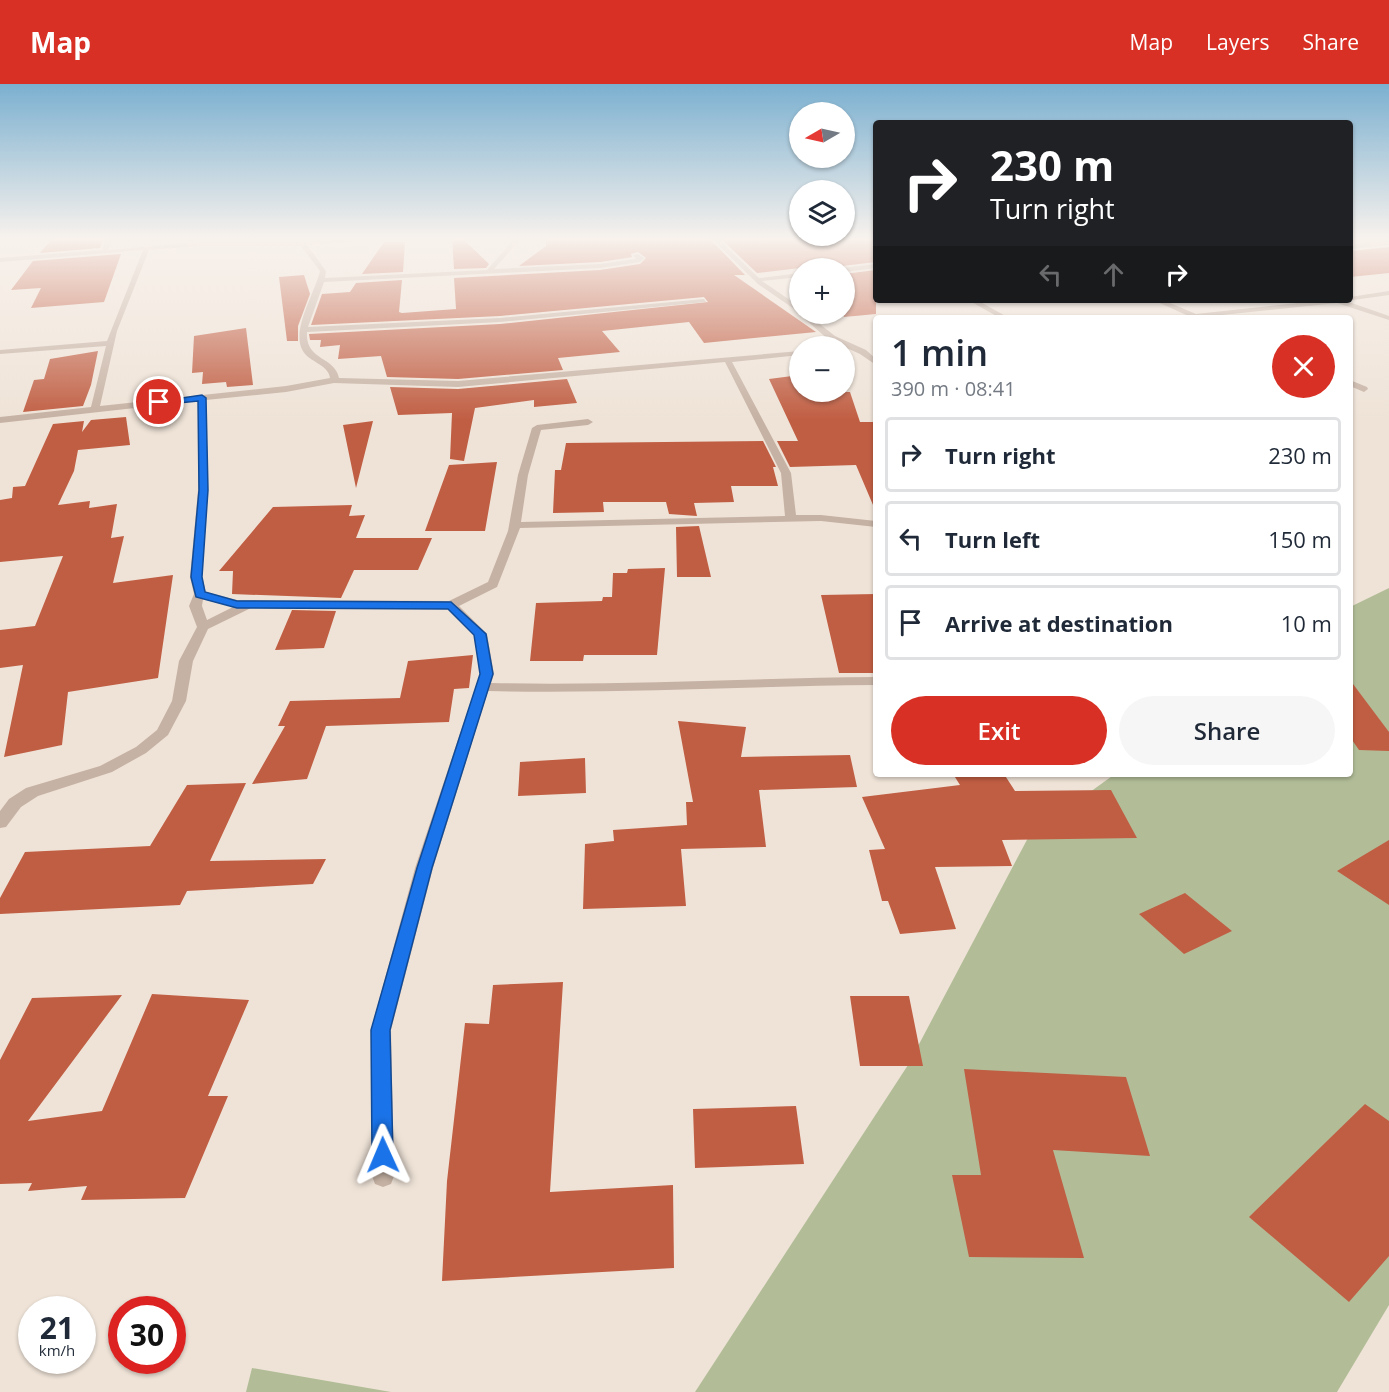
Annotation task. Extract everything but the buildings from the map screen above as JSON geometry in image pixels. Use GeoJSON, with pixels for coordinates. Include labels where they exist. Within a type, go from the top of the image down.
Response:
{"type":"FeatureCollection","features":[{"type":"Feature","properties":{"kind":"street"},"geometry":{"type":"LineString","coordinates":[[95,409],[110,343],[126,298]]}},
{"type":"Feature","properties":{"kind":"street"},"geometry":{"type":"LineString","coordinates":[[316,298],[303,330],[303,343],[307,351],[325,361],[335,375],[334,380]]}},
{"type":"Feature","properties":{"kind":"street"},"geometry":{"type":"LineString","coordinates":[[303,330],[500,320],[704,301]]}},
{"type":"Feature","properties":{"kind":"street"},"geometry":{"type":"LineString","coordinates":[[978,303],[1000,315]]}},
{"type":"Feature","properties":{"kind":"street"},"geometry":{"type":"LineString","coordinates":[[1164,303],[1192,315]]}},
{"type":"Feature","properties":{"kind":"street"},"geometry":{"type":"LineString","coordinates":[[1209,315],[1265,306],[1303,303]]}},
{"type":"Feature","properties":{"kind":"street"},"geometry":{"type":"LineString","coordinates":[[1349,303],[1389,318]]}},
{"type":"Feature","properties":{"kind":"street"},"geometry":{"type":"LineString","coordinates":[[815,324],[830,336]]}},
{"type":"Feature","properties":{"kind":"street"},"geometry":{"type":"LineString","coordinates":[[0,351],[110,343]]}},
{"type":"Feature","properties":{"kind":"street"},"geometry":{"type":"LineString","coordinates":[[855,349],[873,361]]}},
{"type":"Feature","properties":{"kind":"street"},"geometry":{"type":"LineString","coordinates":[[0,420],[286,389],[334,380],[458,384],[789,354]]}},
{"type":"Feature","properties":{"kind":"street"},"geometry":{"type":"LineString","coordinates":[[727,359],[786,473],[791,519]]}},
{"type":"Feature","properties":{"kind":"street"},"geometry":{"type":"LineString","coordinates":[[1353,384],[1364,389]]}},
{"type":"Feature","properties":{"kind":"street"},"geometry":{"type":"LineString","coordinates":[[202,398],[203,490],[196,577],[200,594],[195,607],[203,627]]}},
{"type":"Feature","properties":{"kind":"street"},"geometry":{"type":"LineString","coordinates":[[200,594],[212,599],[249,604],[451,605],[493,584],[515,525],[523,475],[537,428],[588,422]]}},
{"type":"Feature","properties":{"kind":"street"},"geometry":{"type":"LineString","coordinates":[[515,525],[821,518],[873,524]]}},
{"type":"Feature","properties":{"kind":"street"},"geometry":{"type":"LineString","coordinates":[[0,823],[15,803],[32,792],[106,769],[141,750],[163,732],[179,701],[186,661],[203,627],[249,604]]}},
{"type":"Feature","properties":{"kind":"street"},"geometry":{"type":"LineString","coordinates":[[383,1176],[381,1030],[424,868],[487,674],[480,634],[451,605]]}},
{"type":"Feature","properties":{"kind":"street"},"geometry":{"type":"LineString","coordinates":[[482,687],[574,689],[756,682],[873,681]]}},
{"type":"Feature","properties":{"kind":"green space"},"geometry":{"type":"Polygon","coordinates":[[[1389,588],[1389,1305],[1337,1392],[695,1392],[908,1065],[1029,836],[1111,777],[1353,777],[1353,606],[1389,588]]]}},
{"type":"Feature","properties":{"kind":"green space"},"geometry":{"type":"Polygon","coordinates":[[[252,1368],[391,1392],[246,1392],[252,1368]]]}},
{"type":"Feature","properties":{"kind":"route"},"geometry":{"type":"LineString","coordinates":[[159,402],[202,398],[203,490],[196,577],[200,594],[237,604],[451,605],[480,634],[487,674],[424,868],[381,1030],[383,1155]]}}]}
